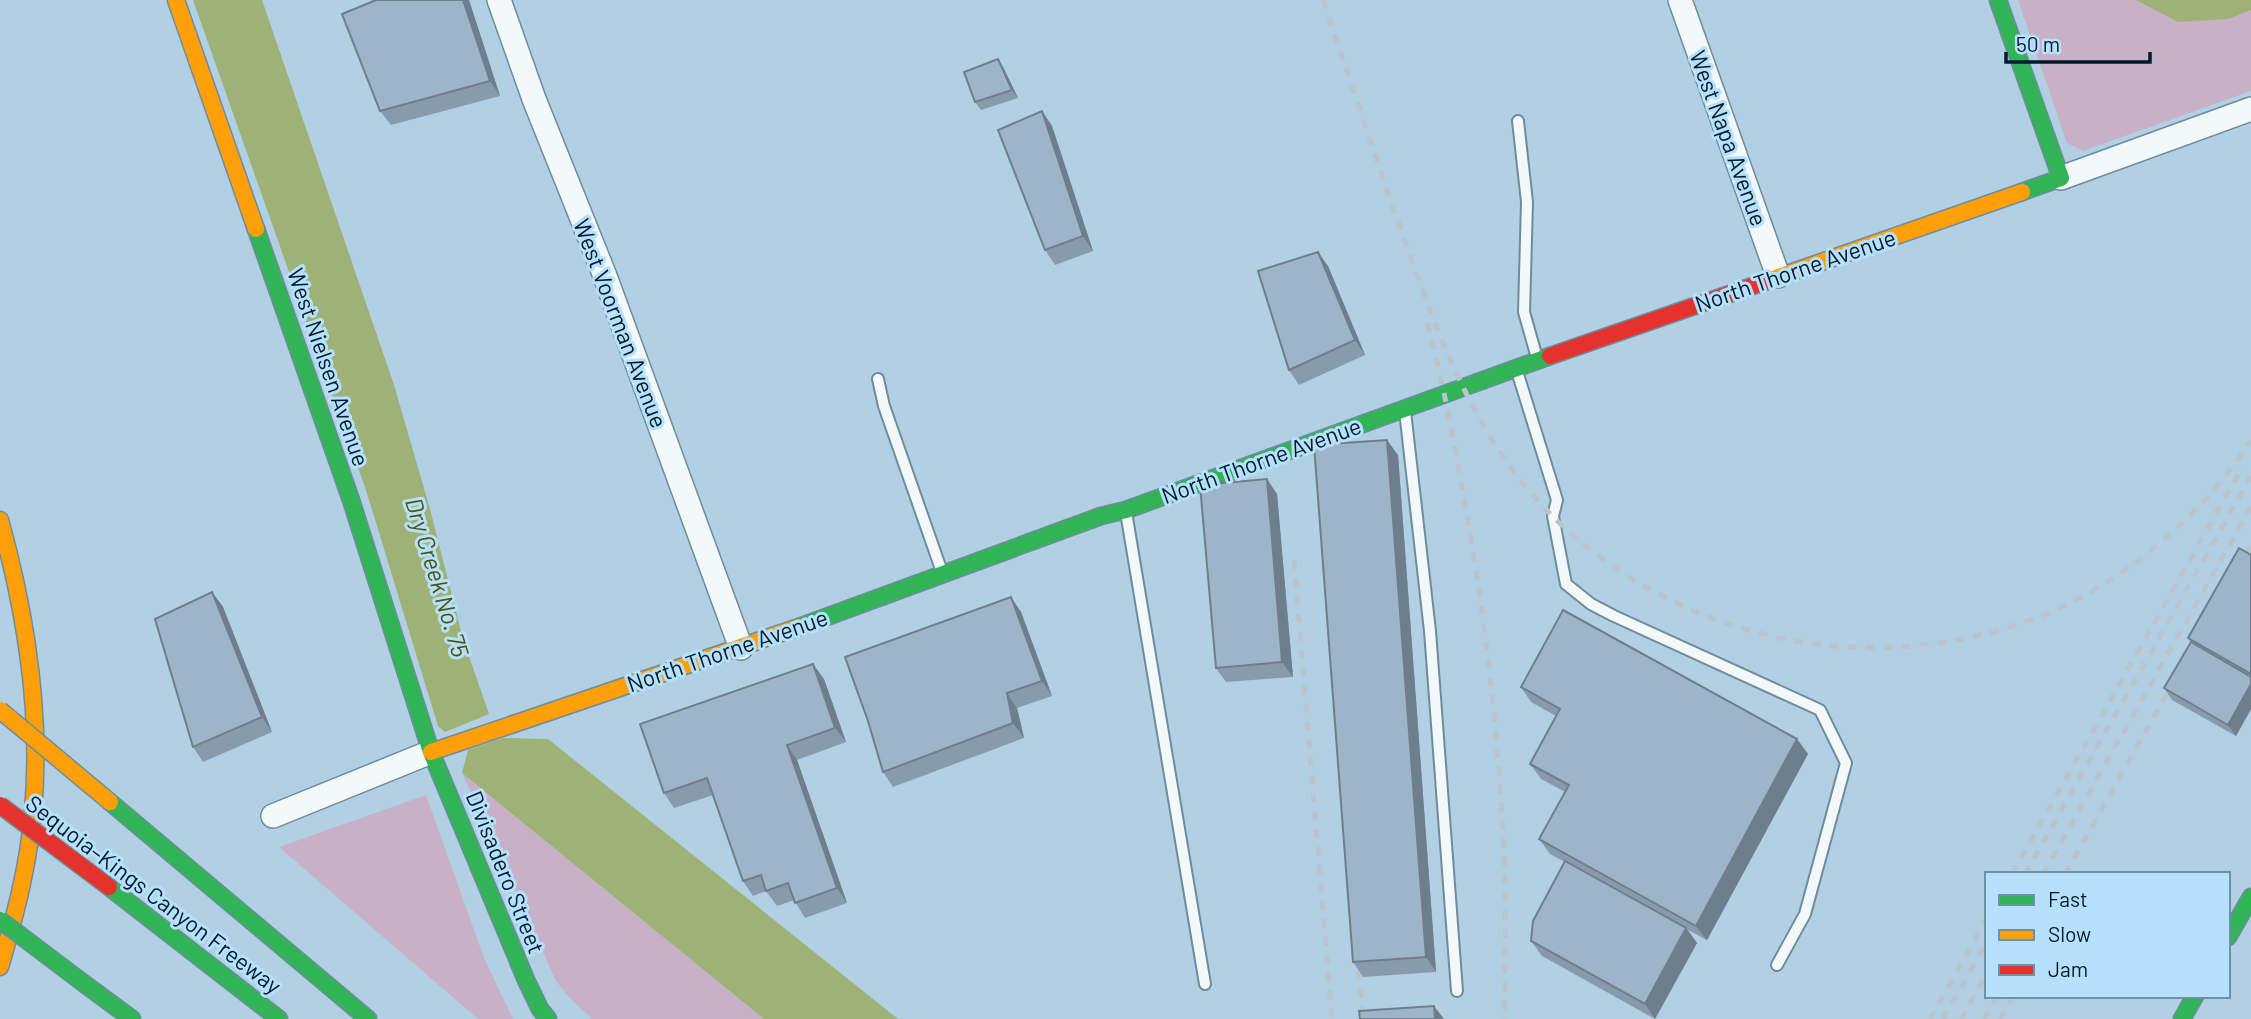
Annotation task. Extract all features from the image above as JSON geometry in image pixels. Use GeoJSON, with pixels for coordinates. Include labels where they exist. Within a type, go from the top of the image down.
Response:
{"type":"FeatureCollection","features":[{"type":"Feature","properties":{"kind":"main road","name":"West Nielsen Avenue"},"geometry":{"type":"LineString","coordinates":[[176,0],[438,749]]}},
{"type":"Feature","properties":{"kind":"main road"},"geometry":{"type":"LineString","coordinates":[[1997,0],[2061,178]]}},
{"type":"Feature","properties":{"kind":"main road","name":"North Thorne Avenue"},"geometry":{"type":"LineString","coordinates":[[438,749],[741,648],[942,573],[1101,516],[1126,510],[1538,360],[2061,178]]}},
{"type":"Feature","properties":{"kind":"main road"},"geometry":{"type":"LineString","coordinates":[[0,520],[14,566],[24,619],[32,682],[35,789],[21,883],[0,967]]}},
{"type":"Feature","properties":{"kind":"main road"},"geometry":{"type":"LineString","coordinates":[[0,710],[368,1019]]}},
{"type":"Feature","properties":{"kind":"main road","name":"Divisadero Street"},"geometry":{"type":"LineString","coordinates":[[438,749],[526,981],[544,1014]]}},
{"type":"Feature","properties":{"kind":"main road"},"geometry":{"type":"LineString","coordinates":[[20,758],[50,782]]}},
{"type":"Feature","properties":{"kind":"main road","name":"Sequoia–Kings Canyon Freeway"},"geometry":{"type":"LineString","coordinates":[[0,805],[279,1019]]}},
{"type":"Feature","properties":{"kind":"main road"},"geometry":{"type":"LineString","coordinates":[[2230,934],[2251,897]]}},
{"type":"Feature","properties":{"kind":"main road"},"geometry":{"type":"LineString","coordinates":[[207,904],[353,1019]]}},
{"type":"Feature","properties":{"kind":"main road"},"geometry":{"type":"LineString","coordinates":[[0,920],[132,1019]]}},
{"type":"Feature","properties":{"kind":"main road"},"geometry":{"type":"LineString","coordinates":[[2182,1019],[2194,998]]}},
{"type":"Feature","properties":{"kind":"street","name":"West Voorman Avenue"},"geometry":{"type":"LineString","coordinates":[[499,0],[534,99],[606,276],[741,648]]}},
{"type":"Feature","properties":{"kind":"street","name":"West Napa Avenue"},"geometry":{"type":"LineString","coordinates":[[1680,0],[1778,276]]}},
{"type":"Feature","properties":{"kind":"street","name":"North Thorne Avenue"},"geometry":{"type":"LineString","coordinates":[[2061,178],[2251,109]]}},
{"type":"Feature","properties":{"kind":"street","name":"North Thorne Avenue"},"geometry":{"type":"LineString","coordinates":[[273,816],[438,749]]}},
{"type":"Feature","properties":{"kind":"lane"},"geometry":{"type":"LineString","coordinates":[[1518,121],[1527,202],[1524,312],[1538,360]]}},
{"type":"Feature","properties":{"kind":"lane"},"geometry":{"type":"LineString","coordinates":[[1516,368],[1557,500],[1553,516],[1566,584],[1591,604],[1614,616],[1820,710],[1846,763],[1805,914],[1777,965]]}},
{"type":"Feature","properties":{"kind":"lane"},"geometry":{"type":"LineString","coordinates":[[878,379],[884,406],[942,573]]}},
{"type":"Feature","properties":{"kind":"lane"},"geometry":{"type":"LineString","coordinates":[[1404,408],[1430,631],[1457,991]]}},
{"type":"Feature","properties":{"kind":"lane"},"geometry":{"type":"LineString","coordinates":[[1126,510],[1205,984]]}},
{"type":"Feature","properties":{"kind":"shaded area"},"geometry":{"type":"Polygon","coordinates":[[[2018,0],[2251,0],[2251,91],[2083,151],[2067,143],[2018,0]]]}},
{"type":"Feature","properties":{"kind":"shaded area"},"geometry":{"type":"Polygon","coordinates":[[[462,773],[764,1019],[592,1019],[556,981],[462,773]]]}},
{"type":"Feature","properties":{"kind":"shaded area"},"geometry":{"type":"Polygon","coordinates":[[[426,795],[484,958],[513,1019],[478,1019],[279,847],[426,795]]]}},
{"type":"Feature","properties":{"kind":"water","name":"Dry Creek No. 75"},"geometry":{"type":"Polygon","coordinates":[[[193,0],[262,0],[394,385],[430,509],[463,639],[489,714],[445,732],[438,726],[366,490],[193,0]]]}},
{"type":"Feature","properties":{"kind":"water"},"geometry":{"type":"Polygon","coordinates":[[[2136,0],[2251,0],[2251,10],[2228,19],[2178,22],[2136,0]]]}},
{"type":"Feature","properties":{"kind":"water"},"geometry":{"type":"Polygon","coordinates":[[[503,738],[548,739],[898,1019],[764,1019],[462,773],[468,750],[503,738]]]}},
{"type":"Feature","properties":{"kind":"building"},"geometry":{"type":"Polygon","coordinates":[[[376,0],[463,0],[490,81],[380,111],[342,14],[376,0]]]}},
{"type":"Feature","properties":{"kind":"building"},"geometry":{"type":"Polygon","coordinates":[[[998,59],[1012,90],[975,102],[964,72],[998,59]]]}},
{"type":"Feature","properties":{"kind":"building"},"geometry":{"type":"Polygon","coordinates":[[[1042,111],[1083,236],[1045,250],[998,130],[1042,111]]]}},
{"type":"Feature","properties":{"kind":"building"},"geometry":{"type":"Polygon","coordinates":[[[1318,252],[1355,340],[1289,370],[1258,271],[1318,252]]]}},
{"type":"Feature","properties":{"kind":"building"},"geometry":{"type":"Polygon","coordinates":[[[1387,440],[1426,957],[1353,962],[1314,445],[1387,440]]]}},
{"type":"Feature","properties":{"kind":"building"},"geometry":{"type":"Polygon","coordinates":[[[1267,479],[1282,662],[1216,668],[1200,485],[1267,479]]]}},
{"type":"Feature","properties":{"kind":"building"},"geometry":{"type":"Polygon","coordinates":[[[2239,548],[2251,555],[2251,674],[2188,638],[2239,548]]]}},
{"type":"Feature","properties":{"kind":"building"},"geometry":{"type":"Polygon","coordinates":[[[212,592],[262,717],[193,747],[155,619],[212,592]]]}},
{"type":"Feature","properties":{"kind":"building"},"geometry":{"type":"Polygon","coordinates":[[[1011,597],[1042,681],[1007,693],[1013,723],[883,772],[845,657],[1011,597]]]}},
{"type":"Feature","properties":{"kind":"building"},"geometry":{"type":"Polygon","coordinates":[[[1563,610],[1797,739],[1696,926],[1539,839],[1569,785],[1530,764],[1560,709],[1521,687],[1563,610]]]}},
{"type":"Feature","properties":{"kind":"building"},"geometry":{"type":"Polygon","coordinates":[[[2191,642],[2251,677],[2251,684],[2228,725],[2164,688],[2191,642]]]}},
{"type":"Feature","properties":{"kind":"building"},"geometry":{"type":"Polygon","coordinates":[[[813,664],[835,728],[787,745],[837,888],[795,903],[788,883],[766,891],[761,875],[743,881],[707,778],[664,793],[640,724],[813,664]]]}},
{"type":"Feature","properties":{"kind":"building"},"geometry":{"type":"Polygon","coordinates":[[[1565,861],[1686,928],[1645,1004],[1531,941],[1533,921],[1565,861]]]}},
{"type":"Feature","properties":{"kind":"building"},"geometry":{"type":"Polygon","coordinates":[[[1434,1006],[1435,1019],[1360,1019],[1359,1011],[1434,1006]]]}},
{"type":"Feature","properties":{"kind":"railway"},"geometry":{"type":"LineString","coordinates":[[1323,0],[1400,229]]}},
{"type":"Feature","properties":{"kind":"railway"},"geometry":{"type":"LineString","coordinates":[[1398,221],[1439,333],[1472,404],[1513,471],[1538,501],[1589,549],[1647,588],[1709,617],[1775,637],[1843,647],[1912,646],[1981,635],[2048,613],[2107,582],[2162,542],[2210,494],[2251,441]]}},
{"type":"Feature","properties":{"kind":"railway"},"geometry":{"type":"LineString","coordinates":[[1427,323],[1458,463],[1488,663],[1504,842],[1504,1019]]}},
{"type":"Feature","properties":{"kind":"railway"},"geometry":{"type":"LineString","coordinates":[[2013,872],[2243,466]]}},
{"type":"Feature","properties":{"kind":"railway"},"geometry":{"type":"LineString","coordinates":[[2026,872],[2251,476]]}},
{"type":"Feature","properties":{"kind":"railway"},"geometry":{"type":"LineString","coordinates":[[2044,872],[2251,507]]}},
{"type":"Feature","properties":{"kind":"railway"},"geometry":{"type":"LineString","coordinates":[[2238,569],[2251,546]]}},
{"type":"Feature","properties":{"kind":"railway"},"geometry":{"type":"LineString","coordinates":[[1294,560],[1332,1019]]}},
{"type":"Feature","properties":{"kind":"railway"},"geometry":{"type":"LineString","coordinates":[[2066,872],[2177,676]]}},
{"type":"Feature","properties":{"kind":"railway"},"geometry":{"type":"LineString","coordinates":[[1930,1019],[1985,922]]}},
{"type":"Feature","properties":{"kind":"railway"},"geometry":{"type":"LineString","coordinates":[[1943,1019],[1985,946]]}},
{"type":"Feature","properties":{"kind":"railway"},"geometry":{"type":"LineString","coordinates":[[1357,953],[1363,1019]]}},
{"type":"Feature","properties":{"kind":"railway"},"geometry":{"type":"LineString","coordinates":[[1961,1019],[1985,977]]}},
{"type":"Feature","properties":{"kind":"railway"},"geometry":{"type":"LineString","coordinates":[[1984,1019],[1996,998]]}},
{"type":"Feature","properties":{"kind":"railway"},"geometry":{"type":"LineString","coordinates":[[2000,1019],[2012,998]]}},
{"type":"Feature","properties":{"kind":"traffic: fast"},"geometry":{"type":"LineString","coordinates":[[1998,0],[2061,178],[2022,192]]}},
{"type":"Feature","properties":{"kind":"traffic: fast"},"geometry":{"type":"LineString","coordinates":[[256,229],[351,500],[431,752],[526,980],[548,1019]]}},
{"type":"Feature","properties":{"kind":"traffic: fast"},"geometry":{"type":"LineString","coordinates":[[799,627],[1550,356]]}},
{"type":"Feature","properties":{"kind":"traffic: fast"},"geometry":{"type":"LineString","coordinates":[[110,802],[368,1019]]}},
{"type":"Feature","properties":{"kind":"traffic: fast"},"geometry":{"type":"LineString","coordinates":[[109,887],[279,1019]]}},
{"type":"Feature","properties":{"kind":"traffic: fast"},"geometry":{"type":"LineString","coordinates":[[2230,934],[2251,897]]}},
{"type":"Feature","properties":{"kind":"traffic: fast"},"geometry":{"type":"LineString","coordinates":[[0,920],[86,985]]}},
{"type":"Feature","properties":{"kind":"traffic: fast"},"geometry":{"type":"LineString","coordinates":[[86,985],[132,1019]]}},
{"type":"Feature","properties":{"kind":"traffic: fast"},"geometry":{"type":"LineString","coordinates":[[2182,1019],[2194,998]]}},
{"type":"Feature","properties":{"kind":"traffic: slow"},"geometry":{"type":"LineString","coordinates":[[176,0],[256,229]]}},
{"type":"Feature","properties":{"kind":"traffic: slow"},"geometry":{"type":"LineString","coordinates":[[1767,281],[2022,192]]}},
{"type":"Feature","properties":{"kind":"traffic: slow"},"geometry":{"type":"LineString","coordinates":[[0,520],[30,663],[35,737],[33,810],[25,870],[0,967]]}},
{"type":"Feature","properties":{"kind":"traffic: slow"},"geometry":{"type":"LineString","coordinates":[[431,752],[799,627]]}},
{"type":"Feature","properties":{"kind":"traffic: slow"},"geometry":{"type":"LineString","coordinates":[[0,710],[110,802]]}},
{"type":"Feature","properties":{"kind":"traffic: jam"},"geometry":{"type":"LineString","coordinates":[[1550,356],[1767,281]]}},
{"type":"Feature","properties":{"kind":"traffic: jam"},"geometry":{"type":"LineString","coordinates":[[0,805],[109,887]]}}]}
